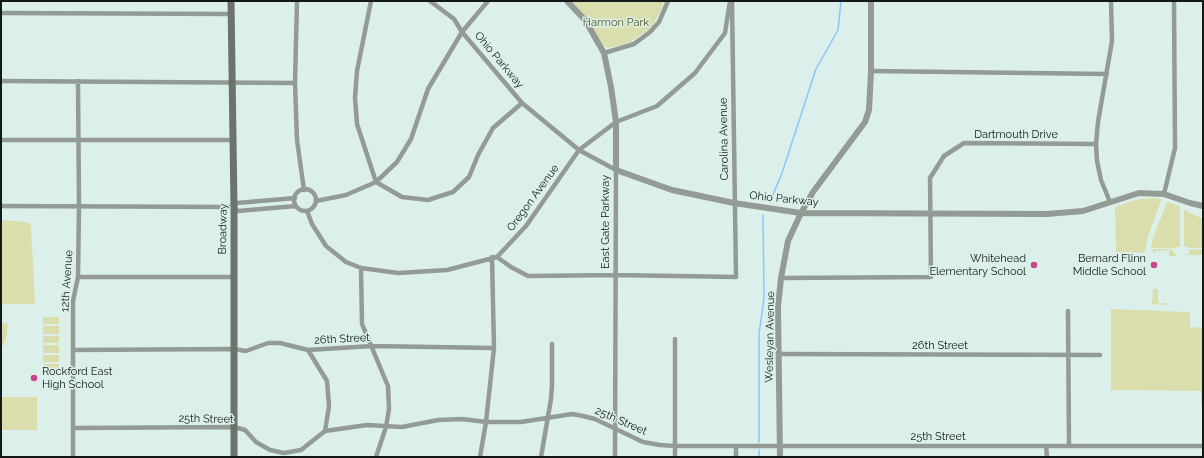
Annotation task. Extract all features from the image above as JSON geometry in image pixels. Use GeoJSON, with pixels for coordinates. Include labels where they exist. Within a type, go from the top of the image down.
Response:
{"type":"FeatureCollection","features":[{"type":"Feature","properties":{"kind":"main road","name":"Broadway"},"geometry":{"type":"LineString","coordinates":[[231,1],[234,207],[234,457]]}},
{"type":"Feature","properties":{"kind":"street"},"geometry":{"type":"LineString","coordinates":[[297,1],[295,83],[297,140],[304,190]]}},
{"type":"Feature","properties":{"kind":"street"},"geometry":{"type":"LineString","coordinates":[[371,1],[357,71],[355,98],[357,124],[376,182],[402,197],[428,200],[453,192],[469,178],[478,155],[493,128],[522,103]]}},
{"type":"Feature","properties":{"kind":"street","name":"Ohio Parkway"},"geometry":{"type":"LineString","coordinates":[[430,1],[454,20],[462,32],[522,103],[579,150],[616,170],[672,190],[734,203],[801,213],[1047,214],[1083,211],[1139,193],[1164,194],[1203,206]]}},
{"type":"Feature","properties":{"kind":"street"},"geometry":{"type":"LineString","coordinates":[[316,201],[346,195],[376,182],[397,162],[411,139],[428,89],[462,32],[488,1]]}},
{"type":"Feature","properties":{"kind":"street","name":"East Gate Parkway"},"geometry":{"type":"LineString","coordinates":[[567,1],[585,20],[604,53],[616,122],[615,457]]}},
{"type":"Feature","properties":{"kind":"street"},"geometry":{"type":"LineString","coordinates":[[604,53],[634,44],[650,32],[660,22],[668,1]]}},
{"type":"Feature","properties":{"kind":"street","name":"Oregon Avenue"},"geometry":{"type":"LineString","coordinates":[[495,257],[526,226],[579,150],[616,122],[658,106],[695,73],[725,33],[731,1]]}},
{"type":"Feature","properties":{"kind":"street","name":"Carolina Avenue"},"geometry":{"type":"LineString","coordinates":[[616,275],[736,277],[731,1]]}},
{"type":"Feature","properties":{"kind":"street","name":"Wesleyan Avenue"},"geometry":{"type":"LineString","coordinates":[[780,457],[778,307],[781,278],[788,241],[813,192],[865,122],[869,110],[871,71],[871,1]]}},
{"type":"Feature","properties":{"kind":"street"},"geometry":{"type":"LineString","coordinates":[[1110,202],[1097,161],[1096,144],[1098,122],[1112,41],[1111,1]]}},
{"type":"Feature","properties":{"kind":"street"},"geometry":{"type":"LineString","coordinates":[[1164,194],[1175,148],[1174,1]]}},
{"type":"Feature","properties":{"kind":"street"},"geometry":{"type":"LineString","coordinates":[[1,13],[231,14]]}},
{"type":"Feature","properties":{"kind":"street"},"geometry":{"type":"LineString","coordinates":[[871,71],[1107,74]]}},
{"type":"Feature","properties":{"kind":"street"},"geometry":{"type":"LineString","coordinates":[[1,81],[295,83]]}},
{"type":"Feature","properties":{"kind":"street","name":"12th Avenue"},"geometry":{"type":"LineString","coordinates":[[73,457],[73,301],[78,277],[79,206],[78,81]]}},
{"type":"Feature","properties":{"kind":"street"},"geometry":{"type":"LineString","coordinates":[[1,140],[233,140]]}},
{"type":"Feature","properties":{"kind":"street","name":"Dartmouth Drive"},"geometry":{"type":"LineString","coordinates":[[781,278],[930,277],[930,178],[944,156],[964,143],[1096,144]]}},
{"type":"Feature","properties":{"kind":"street"},"geometry":{"type":"LineString","coordinates":[[1,206],[234,207],[238,211],[296,206],[301,210],[307,211],[313,208],[316,201],[314,195],[310,191],[304,190],[297,193],[295,198],[296,206]]}},
{"type":"Feature","properties":{"kind":"street"},"geometry":{"type":"LineString","coordinates":[[234,207],[237,203],[295,198]]}},
{"type":"Feature","properties":{"kind":"street"},"geometry":{"type":"LineString","coordinates":[[307,211],[312,224],[326,246],[346,262],[361,268],[398,273],[447,270],[495,257],[511,268],[528,276],[616,275]]}},
{"type":"Feature","properties":{"kind":"street"},"geometry":{"type":"LineString","coordinates":[[480,457],[486,422],[494,348],[495,257]]}},
{"type":"Feature","properties":{"kind":"street"},"geometry":{"type":"LineString","coordinates":[[361,268],[362,324],[388,386],[390,409],[376,457]]}},
{"type":"Feature","properties":{"kind":"street"},"geometry":{"type":"LineString","coordinates":[[78,277],[234,277]]}},
{"type":"Feature","properties":{"kind":"street"},"geometry":{"type":"LineString","coordinates":[[1068,311],[1069,445]]}},
{"type":"Feature","properties":{"kind":"street"},"geometry":{"type":"LineString","coordinates":[[675,339],[675,457]]}},
{"type":"Feature","properties":{"kind":"street","name":"26th Street"},"geometry":{"type":"LineString","coordinates":[[74,350],[246,351],[268,343],[280,343],[308,350],[372,346],[494,348]]}},
{"type":"Feature","properties":{"kind":"street"},"geometry":{"type":"LineString","coordinates":[[541,457],[552,385],[552,344]]}},
{"type":"Feature","properties":{"kind":"street"},"geometry":{"type":"LineString","coordinates":[[308,350],[327,381],[329,406],[325,431]]}},
{"type":"Feature","properties":{"kind":"street","name":"26th Street"},"geometry":{"type":"LineString","coordinates":[[779,354],[1100,356]]}},
{"type":"Feature","properties":{"kind":"street","name":"25th Street"},"geometry":{"type":"LineString","coordinates":[[73,428],[234,427],[245,430],[256,442],[270,450],[284,453],[301,450],[325,431],[367,426],[402,427],[438,420],[462,419],[486,422],[521,422],[548,419],[572,414],[583,416],[615,428],[643,442],[660,446],[1203,446]]}},
{"type":"Feature","properties":{"kind":"street"},"geometry":{"type":"LineString","coordinates":[[1046,446],[1046,457]]}},
{"type":"Feature","properties":{"kind":"street"},"geometry":{"type":"LineString","coordinates":[[736,447],[736,457]]}},
{"type":"Feature","properties":{"kind":"green space","name":"Harmon Park"},"geometry":{"type":"Polygon","coordinates":[[[571,1],[664,1],[659,14],[652,26],[647,31],[630,42],[609,48],[604,46],[587,19],[571,1]]]}},
{"type":"Feature","properties":{"kind":"green space"},"geometry":{"type":"Polygon","coordinates":[[[1153,198],[1161,199],[1161,201],[1148,236],[1145,251],[1142,253],[1116,252],[1115,207],[1135,200],[1153,198]]]}},
{"type":"Feature","properties":{"kind":"green space"},"geometry":{"type":"Polygon","coordinates":[[[1167,202],[1180,206],[1180,246],[1174,248],[1151,248],[1153,238],[1167,202]]]}},
{"type":"Feature","properties":{"kind":"green space"},"geometry":{"type":"Polygon","coordinates":[[[1184,210],[1203,219],[1203,248],[1190,248],[1184,246],[1184,210]]]}},
{"type":"Feature","properties":{"kind":"green space"},"geometry":{"type":"Polygon","coordinates":[[[1,220],[26,222],[30,224],[35,304],[1,304],[1,220]]]}},
{"type":"Feature","properties":{"kind":"green space"},"geometry":{"type":"Polygon","coordinates":[[[1153,249],[1171,249],[1177,256],[1169,256],[1169,250],[1155,251],[1155,253],[1153,253],[1153,249]]]}},
{"type":"Feature","properties":{"kind":"green space"},"geometry":{"type":"Polygon","coordinates":[[[1203,249],[1203,255],[1187,255],[1189,250],[1203,249]]]}},
{"type":"Feature","properties":{"kind":"green space"},"geometry":{"type":"Polygon","coordinates":[[[1153,289],[1158,289],[1158,303],[1166,303],[1166,305],[1152,304],[1153,289]]]}},
{"type":"Feature","properties":{"kind":"green space"},"geometry":{"type":"Polygon","coordinates":[[[1111,309],[1188,312],[1190,314],[1190,327],[1203,328],[1203,404],[1201,404],[1201,391],[1111,390],[1111,309]]]}},
{"type":"Feature","properties":{"kind":"green space"},"geometry":{"type":"Polygon","coordinates":[[[43,317],[59,317],[59,324],[43,324],[43,317]]]}},
{"type":"Feature","properties":{"kind":"green space"},"geometry":{"type":"Polygon","coordinates":[[[1,323],[7,323],[8,326],[6,338],[1,351],[1,323]]]}},
{"type":"Feature","properties":{"kind":"green space"},"geometry":{"type":"Polygon","coordinates":[[[43,326],[59,326],[59,334],[43,334],[43,326]]]}},
{"type":"Feature","properties":{"kind":"green space"},"geometry":{"type":"Polygon","coordinates":[[[43,336],[59,336],[59,343],[43,343],[43,336]]]}},
{"type":"Feature","properties":{"kind":"green space"},"geometry":{"type":"Polygon","coordinates":[[[43,345],[59,345],[59,353],[43,353],[43,345]]]}},
{"type":"Feature","properties":{"kind":"green space"},"geometry":{"type":"Polygon","coordinates":[[[43,355],[59,355],[59,362],[43,362],[43,355]]]}},
{"type":"Feature","properties":{"kind":"green space"},"geometry":{"type":"Polygon","coordinates":[[[43,364],[59,364],[59,372],[43,372],[43,364]]]}},
{"type":"Feature","properties":{"kind":"green space"},"geometry":{"type":"Polygon","coordinates":[[[1,397],[37,397],[37,430],[1,430],[1,397]]]}},
{"type":"Feature","properties":{"kind":"waterway"},"geometry":{"type":"LineString","coordinates":[[770,202],[782,173],[816,69],[838,30],[841,1]]}},
{"type":"Feature","properties":{"kind":"waterway"},"geometry":{"type":"LineString","coordinates":[[759,442],[759,334],[764,298],[763,215]]}},
{"type":"Feature","properties":{"kind":"waterway"},"geometry":{"type":"LineString","coordinates":[[759,450],[759,457]]}},
{"type":"Feature","properties":{"kind":"place","name":"Whitehead Elementary School"},"geometry":{"type":"Point","coordinates":[1034,265]}},
{"type":"Feature","properties":{"kind":"place","name":"Bernard Flinn Middle School"},"geometry":{"type":"Point","coordinates":[1154,265]}},
{"type":"Feature","properties":{"kind":"place","name":"Rockford East High School"},"geometry":{"type":"Point","coordinates":[34,378]}}]}
